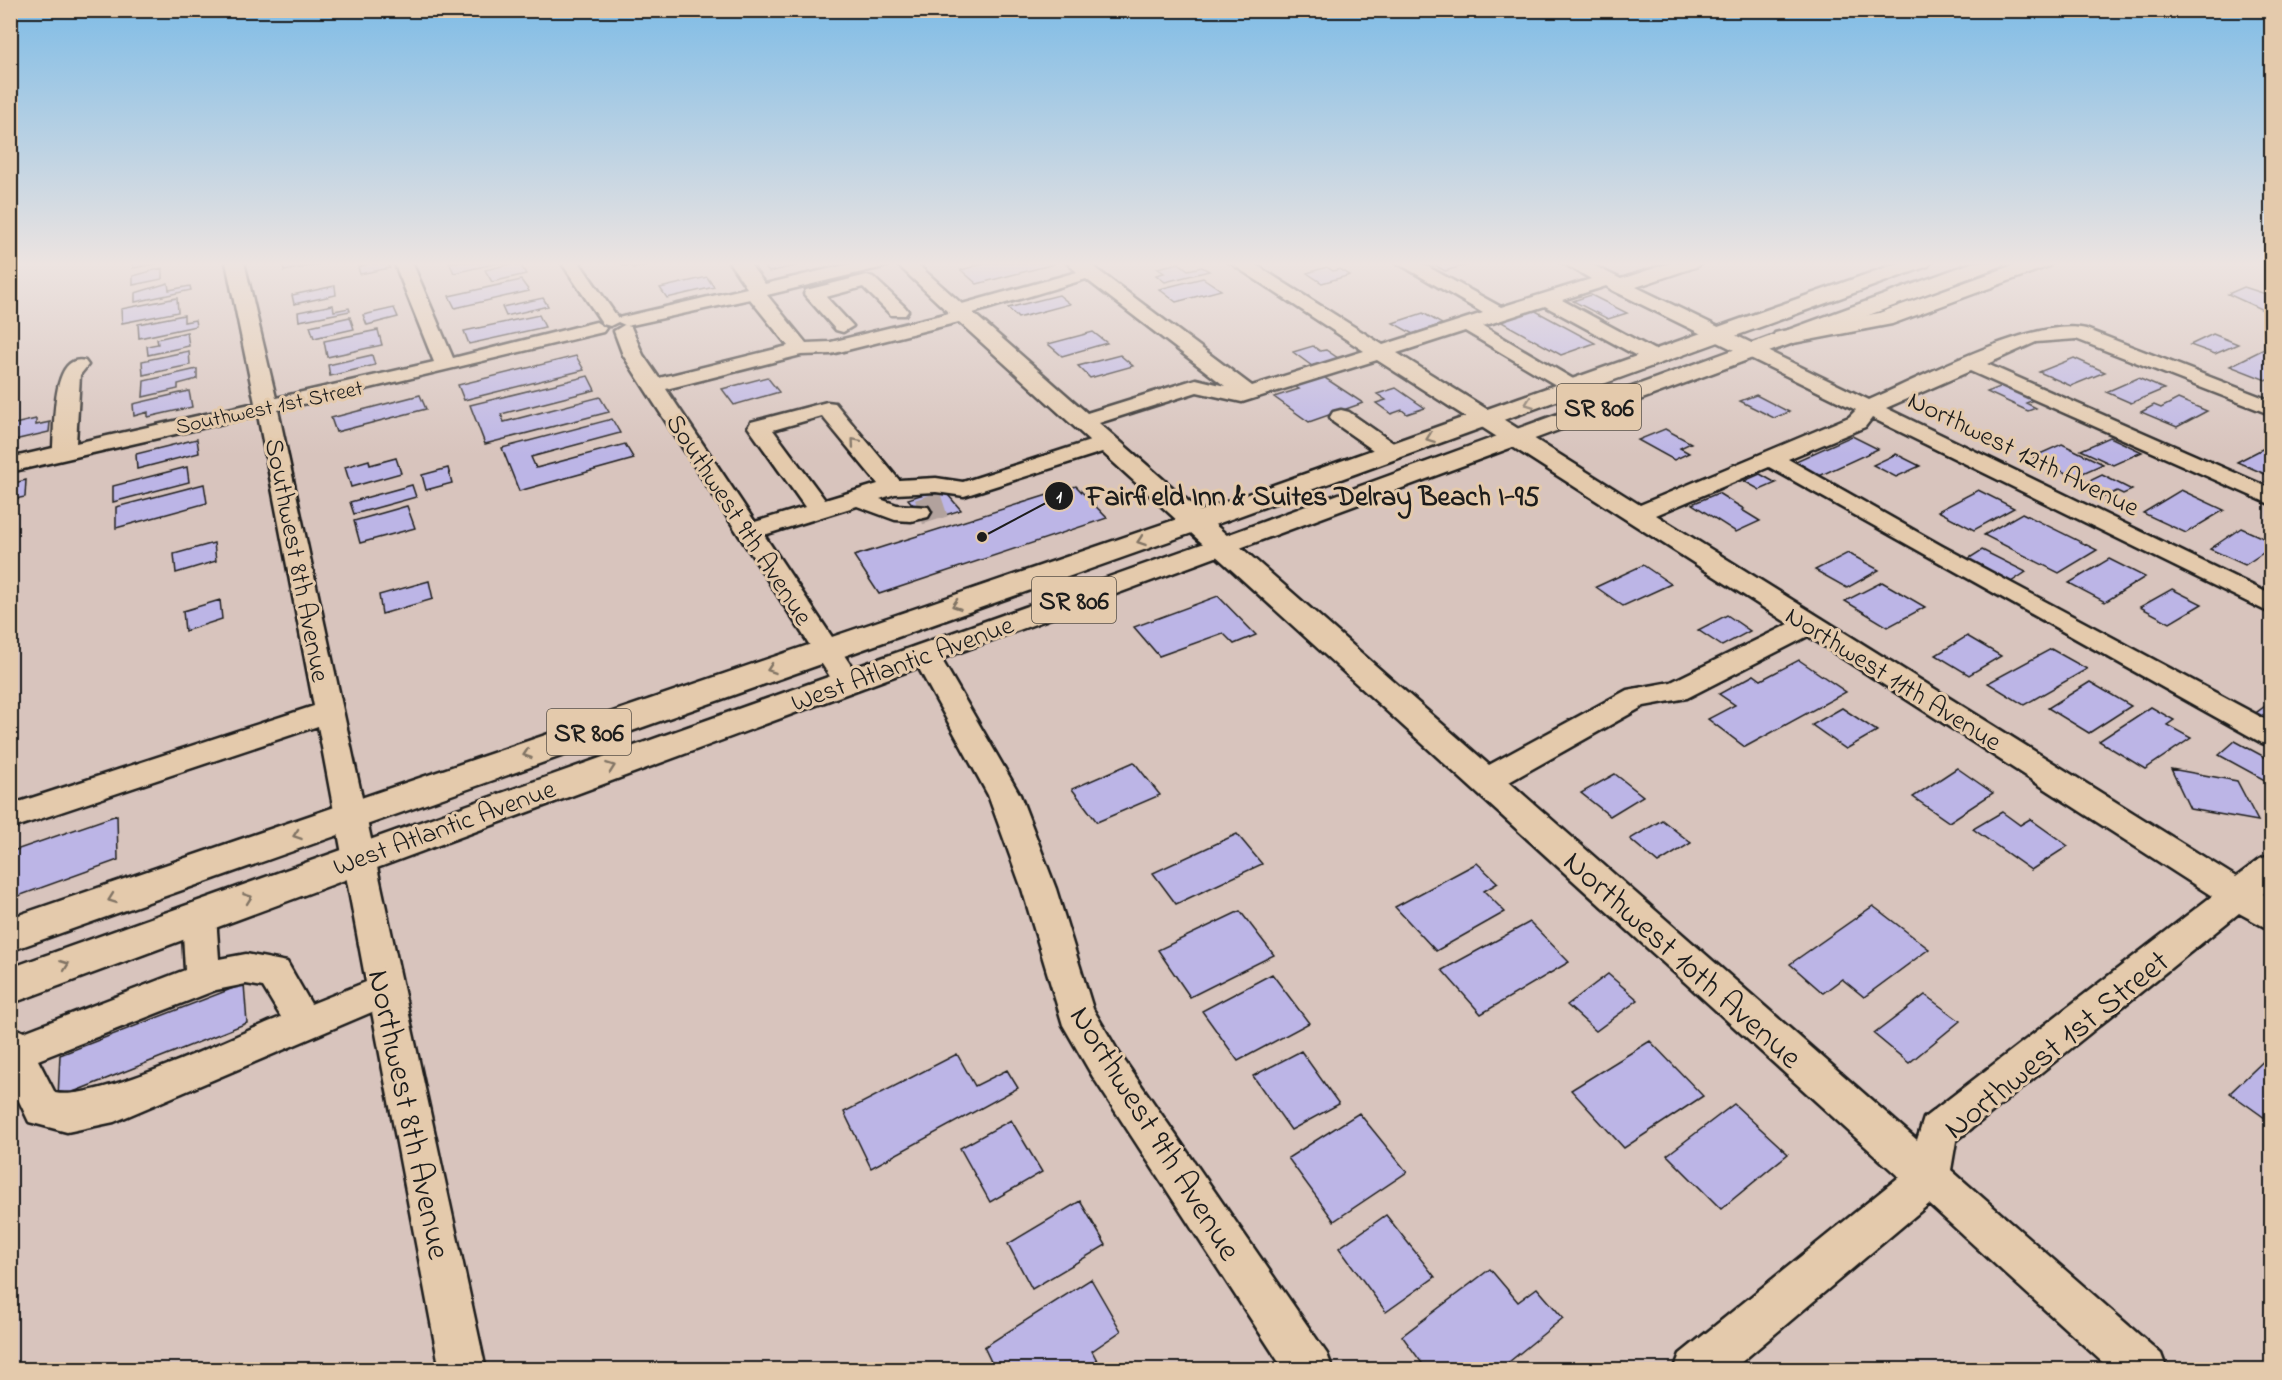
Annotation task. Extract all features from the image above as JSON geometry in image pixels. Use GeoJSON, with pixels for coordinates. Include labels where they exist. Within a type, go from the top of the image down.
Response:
{"type":"FeatureCollection","features":[{"type":"Feature","properties":{"kind":"main road","name":"West Atlantic Avenue"},"geometry":{"type":"LineString","coordinates":[[10,935],[1196,522],[1745,326]]}},
{"type":"Feature","properties":{"kind":"main road","name":"West Atlantic Avenue"},"geometry":{"type":"LineString","coordinates":[[10,986],[1223,546],[1815,326]]}},
{"type":"Feature","properties":{"kind":"main road"},"geometry":{"type":"LineString","coordinates":[[1783,338],[1845,326]]}},
{"type":"Feature","properties":{"kind":"street","name":"Southwest 8th Avenue"},"geometry":{"type":"LineString","coordinates":[[250,326],[268,407],[328,712],[352,816],[358,858]]}},
{"type":"Feature","properties":{"kind":"street"},"geometry":{"type":"LineString","coordinates":[[430,326],[446,366]]}},
{"type":"Feature","properties":{"kind":"street"},"geometry":{"type":"LineString","coordinates":[[782,326],[801,349]]}},
{"type":"Feature","properties":{"kind":"street"},"geometry":{"type":"LineString","coordinates":[[653,386],[801,349],[831,348],[911,326]]}},
{"type":"Feature","properties":{"kind":"street","name":"Northwest 10th Avenue"},"geometry":{"type":"LineString","coordinates":[[976,326],[2145,1370]]}},
{"type":"Feature","properties":{"kind":"street"},"geometry":{"type":"LineString","coordinates":[[1155,326],[1249,394]]}},
{"type":"Feature","properties":{"kind":"street","name":"Northwest 11th Avenue"},"geometry":{"type":"LineString","coordinates":[[1340,326],[2271,917]]}},
{"type":"Feature","properties":{"kind":"street"},"geometry":{"type":"LineString","coordinates":[[1083,421],[1196,385],[1242,396],[1460,326]]}},
{"type":"Feature","properties":{"kind":"street"},"geometry":{"type":"LineString","coordinates":[[1471,326],[1573,387]]}},
{"type":"Feature","properties":{"kind":"street"},"geometry":{"type":"LineString","coordinates":[[1597,326],[1655,358]]}},
{"type":"Feature","properties":{"kind":"street","name":"Northwest 12th Avenue"},"geometry":{"type":"LineString","coordinates":[[1703,326],[2271,606]]}},
{"type":"Feature","properties":{"kind":"street","name":"Southwest 1st Street"},"geometry":{"type":"LineString","coordinates":[[10,465],[235,412],[268,407],[446,366],[527,345],[562,342],[613,327]]}},
{"type":"Feature","properties":{"kind":"street","name":"Southwest 9th Avenue"},"geometry":{"type":"LineString","coordinates":[[613,327],[848,682]]}},
{"type":"Feature","properties":{"kind":"street"},"geometry":{"type":"LineString","coordinates":[[1637,515],[1857,422],[1869,408],[2031,338],[2061,332],[2079,333],[2271,409]]}},
{"type":"Feature","properties":{"kind":"street"},"geometry":{"type":"LineString","coordinates":[[1971,364],[2271,498]]}},
{"type":"Feature","properties":{"kind":"street"},"geometry":{"type":"LineString","coordinates":[[64,452],[70,374],[78,365]]}},
{"type":"Feature","properties":{"kind":"street"},"geometry":{"type":"LineString","coordinates":[[820,510],[759,427],[827,408],[893,487]]}},
{"type":"Feature","properties":{"kind":"street"},"geometry":{"type":"LineString","coordinates":[[1341,417],[1391,452]]}},
{"type":"Feature","properties":{"kind":"street"},"geometry":{"type":"LineString","coordinates":[[749,532],[893,487],[936,485],[958,495],[1107,443]]}},
{"type":"Feature","properties":{"kind":"street"},"geometry":{"type":"LineString","coordinates":[[1769,458],[1933,551],[2271,736]]}},
{"type":"Feature","properties":{"kind":"street"},"geometry":{"type":"LineString","coordinates":[[858,498],[895,514],[909,515],[919,512]]}},
{"type":"Feature","properties":{"kind":"street"},"geometry":{"type":"LineString","coordinates":[[1486,781],[1637,697],[1677,691],[1809,625]]}},
{"type":"Feature","properties":{"kind":"street","name":"Northwest 9th Avenue"},"geometry":{"type":"LineString","coordinates":[[925,654],[1004,795],[1039,889],[1076,1014],[1106,1065],[1311,1370]]}},
{"type":"Feature","properties":{"kind":"street"},"geometry":{"type":"LineString","coordinates":[[10,817],[328,712]]}},
{"type":"Feature","properties":{"kind":"street","name":"Northwest 8th Avenue"},"geometry":{"type":"LineString","coordinates":[[358,858],[463,1370]]}},
{"type":"Feature","properties":{"kind":"street","name":"Northwest 1st Street"},"geometry":{"type":"LineString","coordinates":[[1930,1178],[1938,1131],[2271,868]]}},
{"type":"Feature","properties":{"kind":"street"},"geometry":{"type":"LineString","coordinates":[[199,916],[203,979]]}},
{"type":"Feature","properties":{"kind":"street"},"geometry":{"type":"LineString","coordinates":[[303,1026],[290,997],[274,973],[246,969],[203,979],[13,1047],[43,1109],[67,1114],[114,1104],[303,1026],[385,990]]}},
{"type":"Feature","properties":{"kind":"street"},"geometry":{"type":"LineString","coordinates":[[1696,1370],[1930,1178]]}},
{"type":"Feature","properties":{"kind":"building"},"geometry":{"type":"Polygon","coordinates":[[[138,326],[194,326],[139,338],[138,326]]]}},
{"type":"Feature","properties":{"kind":"building"},"geometry":{"type":"Polygon","coordinates":[[[310,326],[353,326],[354,329],[314,338],[310,326]]]}},
{"type":"Feature","properties":{"kind":"building"},"geometry":{"type":"Polygon","coordinates":[[[486,326],[545,327],[469,344],[464,331],[486,326]]]}},
{"type":"Feature","properties":{"kind":"building"},"geometry":{"type":"Polygon","coordinates":[[[1399,326],[1435,326],[1413,334],[1399,326]]]}},
{"type":"Feature","properties":{"kind":"building"},"geometry":{"type":"Polygon","coordinates":[[[1510,326],[1564,326],[1595,343],[1561,355],[1510,326]]]}},
{"type":"Feature","properties":{"kind":"building"},"geometry":{"type":"Polygon","coordinates":[[[378,330],[382,345],[327,357],[324,341],[378,330]]]}},
{"type":"Feature","properties":{"kind":"building"},"geometry":{"type":"Polygon","coordinates":[[[187,332],[189,346],[148,355],[147,346],[158,344],[157,339],[187,332]]]}},
{"type":"Feature","properties":{"kind":"building"},"geometry":{"type":"Polygon","coordinates":[[[1093,332],[1107,343],[1062,356],[1048,344],[1093,332]]]}},
{"type":"Feature","properties":{"kind":"building"},"geometry":{"type":"Polygon","coordinates":[[[2213,334],[2238,344],[2215,354],[2190,345],[2213,334]]]}},
{"type":"Feature","properties":{"kind":"building"},"geometry":{"type":"Polygon","coordinates":[[[1313,346],[1320,351],[1326,350],[1338,358],[1312,366],[1293,352],[1313,346]]]}},
{"type":"Feature","properties":{"kind":"building"},"geometry":{"type":"Polygon","coordinates":[[[2266,348],[2272,350],[2271,382],[2230,366],[2266,348]]]}},
{"type":"Feature","properties":{"kind":"building"},"geometry":{"type":"Polygon","coordinates":[[[189,351],[190,365],[143,375],[142,361],[189,351]]]}},
{"type":"Feature","properties":{"kind":"building"},"geometry":{"type":"Polygon","coordinates":[[[372,355],[375,365],[330,376],[328,365],[372,355]]]}},
{"type":"Feature","properties":{"kind":"building"},"geometry":{"type":"Polygon","coordinates":[[[1120,355],[1133,366],[1090,378],[1078,366],[1120,355]]]}},
{"type":"Feature","properties":{"kind":"building"},"geometry":{"type":"Polygon","coordinates":[[[576,356],[584,370],[464,400],[458,385],[576,356]]]}},
{"type":"Feature","properties":{"kind":"building"},"geometry":{"type":"Polygon","coordinates":[[[2074,358],[2105,372],[2071,386],[2039,372],[2074,358]]]}},
{"type":"Feature","properties":{"kind":"building"},"geometry":{"type":"Polygon","coordinates":[[[197,369],[197,379],[178,384],[178,389],[143,397],[144,381],[197,369]]]}},
{"type":"Feature","properties":{"kind":"building"},"geometry":{"type":"Polygon","coordinates":[[[588,376],[595,390],[501,414],[504,422],[600,397],[609,412],[485,444],[470,405],[588,376]]]}},
{"type":"Feature","properties":{"kind":"building"},"geometry":{"type":"Polygon","coordinates":[[[1322,376],[1363,403],[1309,422],[1274,397],[1299,389],[1294,386],[1322,376]]]}},
{"type":"Feature","properties":{"kind":"building"},"geometry":{"type":"Polygon","coordinates":[[[767,377],[779,392],[734,405],[722,389],[767,377]]]}},
{"type":"Feature","properties":{"kind":"building"},"geometry":{"type":"Polygon","coordinates":[[[2138,378],[2164,389],[2131,403],[2106,392],[2138,378]]]}},
{"type":"Feature","properties":{"kind":"building"},"geometry":{"type":"Polygon","coordinates":[[[2005,385],[2036,399],[2026,403],[2036,408],[2028,411],[1987,392],[2005,385]]]}},
{"type":"Feature","properties":{"kind":"building"},"geometry":{"type":"Polygon","coordinates":[[[1396,388],[1425,408],[1407,414],[1402,410],[1391,414],[1376,403],[1386,400],[1377,394],[1396,388]]]}},
{"type":"Feature","properties":{"kind":"building"},"geometry":{"type":"Polygon","coordinates":[[[189,391],[192,407],[148,417],[148,412],[134,416],[133,404],[189,391]]]}},
{"type":"Feature","properties":{"kind":"building"},"geometry":{"type":"Polygon","coordinates":[[[420,395],[426,409],[336,432],[331,418],[420,395]]]}},
{"type":"Feature","properties":{"kind":"building"},"geometry":{"type":"Polygon","coordinates":[[[1756,395],[1789,412],[1774,418],[1740,401],[1756,395]]]}},
{"type":"Feature","properties":{"kind":"building"},"geometry":{"type":"Polygon","coordinates":[[[2178,399],[2207,411],[2177,427],[2141,412],[2154,405],[2161,408],[2178,399]]]}},
{"type":"Feature","properties":{"kind":"building"},"geometry":{"type":"Polygon","coordinates":[[[36,419],[36,425],[50,422],[49,432],[10,441],[10,425],[36,419]]]}},
{"type":"Feature","properties":{"kind":"building"},"geometry":{"type":"Polygon","coordinates":[[[612,419],[620,433],[531,457],[536,468],[625,444],[634,459],[519,491],[502,448],[612,419]]]}},
{"type":"Feature","properties":{"kind":"building"},"geometry":{"type":"Polygon","coordinates":[[[1665,429],[1691,443],[1680,448],[1689,453],[1674,460],[1638,440],[1665,429]]]}},
{"type":"Feature","properties":{"kind":"building"},"geometry":{"type":"Polygon","coordinates":[[[1852,436],[1878,449],[1815,478],[1789,464],[1852,436]]]}},
{"type":"Feature","properties":{"kind":"building"},"geometry":{"type":"Polygon","coordinates":[[[2110,437],[2142,452],[2113,465],[2081,450],[2110,437]]]}},
{"type":"Feature","properties":{"kind":"building"},"geometry":{"type":"Polygon","coordinates":[[[197,439],[199,453],[137,469],[136,454],[197,439]]]}},
{"type":"Feature","properties":{"kind":"building"},"geometry":{"type":"Polygon","coordinates":[[[2062,444],[2103,464],[2074,477],[2033,457],[2062,444]]]}},
{"type":"Feature","properties":{"kind":"building"},"geometry":{"type":"Polygon","coordinates":[[[2272,444],[2272,477],[2237,462],[2272,444]]]}},
{"type":"Feature","properties":{"kind":"building"},"geometry":{"type":"Polygon","coordinates":[[[1896,454],[1920,466],[1896,477],[1873,465],[1896,454]]]}},
{"type":"Feature","properties":{"kind":"building"},"geometry":{"type":"Polygon","coordinates":[[[396,458],[401,473],[351,487],[345,467],[369,460],[370,465],[396,458]]]}},
{"type":"Feature","properties":{"kind":"building"},"geometry":{"type":"Polygon","coordinates":[[[187,467],[189,482],[113,502],[113,486],[187,467]]]}},
{"type":"Feature","properties":{"kind":"building"},"geometry":{"type":"Polygon","coordinates":[[[448,468],[452,483],[426,490],[422,475],[448,468]]]}},
{"type":"Feature","properties":{"kind":"building"},"geometry":{"type":"Polygon","coordinates":[[[1760,474],[1776,483],[1760,490],[1744,481],[1760,474]]]}},
{"type":"Feature","properties":{"kind":"building"},"geometry":{"type":"Polygon","coordinates":[[[2102,475],[2132,490],[2123,494],[2117,491],[2102,498],[2079,486],[2102,475]]]}},
{"type":"Feature","properties":{"kind":"building"},"geometry":{"type":"Polygon","coordinates":[[[26,480],[25,497],[10,500],[10,484],[26,480]]]}},
{"type":"Feature","properties":{"kind":"building"},"geometry":{"type":"Polygon","coordinates":[[[204,484],[207,503],[116,528],[116,507],[204,484]]]}},
{"type":"Feature","properties":{"kind":"building"},"geometry":{"type":"Polygon","coordinates":[[[412,485],[416,497],[354,514],[350,502],[412,485]]]}},
{"type":"Feature","properties":{"kind":"building"},"geometry":{"type":"Polygon","coordinates":[[[1076,486],[1107,518],[879,594],[854,556],[1076,486]]]}},
{"type":"Feature","properties":{"kind":"building"},"geometry":{"type":"Polygon","coordinates":[[[942,488],[961,510],[927,521],[908,499],[942,488]]]}},
{"type":"Feature","properties":{"kind":"building"},"geometry":{"type":"Polygon","coordinates":[[[1978,490],[2014,508],[1974,530],[1938,511],[1978,490]]]}},
{"type":"Feature","properties":{"kind":"building"},"geometry":{"type":"Polygon","coordinates":[[[2181,490],[2224,510],[2186,533],[2143,513],[2181,490]]]}},
{"type":"Feature","properties":{"kind":"building"},"geometry":{"type":"Polygon","coordinates":[[[1718,493],[1760,521],[1736,532],[1692,504],[1718,493]]]}},
{"type":"Feature","properties":{"kind":"building"},"geometry":{"type":"Polygon","coordinates":[[[407,506],[415,528],[360,543],[354,521],[407,506]]]}},
{"type":"Feature","properties":{"kind":"building"},"geometry":{"type":"Polygon","coordinates":[[[2022,513],[2097,550],[2059,573],[1984,535],[2022,513]]]}},
{"type":"Feature","properties":{"kind":"building"},"geometry":{"type":"Polygon","coordinates":[[[2241,528],[2272,542],[2272,547],[2245,565],[2210,549],[2241,528]]]}},
{"type":"Feature","properties":{"kind":"building"},"geometry":{"type":"Polygon","coordinates":[[[214,543],[216,561],[176,573],[174,554],[214,543]]]}},
{"type":"Feature","properties":{"kind":"building"},"geometry":{"type":"Polygon","coordinates":[[[1982,550],[2026,572],[2011,582],[1968,559],[1982,550]]]}},
{"type":"Feature","properties":{"kind":"building"},"geometry":{"type":"Polygon","coordinates":[[[1848,553],[1879,570],[1847,588],[1815,570],[1848,553]]]}},
{"type":"Feature","properties":{"kind":"building"},"geometry":{"type":"Polygon","coordinates":[[[2109,559],[2145,577],[2105,602],[2069,583],[2109,559]]]}},
{"type":"Feature","properties":{"kind":"building"},"geometry":{"type":"Polygon","coordinates":[[[1643,565],[1671,584],[1623,606],[1596,587],[1643,565]]]}},
{"type":"Feature","properties":{"kind":"building"},"geometry":{"type":"Polygon","coordinates":[[[429,581],[433,599],[382,614],[379,595],[429,581]]]}},
{"type":"Feature","properties":{"kind":"building"},"geometry":{"type":"Polygon","coordinates":[[[1882,582],[1925,607],[1888,627],[1845,601],[1882,582]]]}},
{"type":"Feature","properties":{"kind":"building"},"geometry":{"type":"Polygon","coordinates":[[[2172,589],[2202,604],[2170,623],[2140,607],[2172,589]]]}},
{"type":"Feature","properties":{"kind":"building"},"geometry":{"type":"Polygon","coordinates":[[[1218,596],[1256,635],[1234,644],[1223,633],[1159,656],[1134,627],[1218,596]]]}},
{"type":"Feature","properties":{"kind":"building"},"geometry":{"type":"Polygon","coordinates":[[[220,600],[222,619],[185,631],[183,611],[220,600]]]}},
{"type":"Feature","properties":{"kind":"building"},"geometry":{"type":"Polygon","coordinates":[[[1727,615],[1750,631],[1722,646],[1698,630],[1727,615]]]}},
{"type":"Feature","properties":{"kind":"building"},"geometry":{"type":"Polygon","coordinates":[[[1967,636],[2001,656],[1969,675],[1936,655],[1967,636]]]}},
{"type":"Feature","properties":{"kind":"building"},"geometry":{"type":"Polygon","coordinates":[[[2051,649],[2087,669],[2024,705],[1988,683],[2051,649]]]}},
{"type":"Feature","properties":{"kind":"building"},"geometry":{"type":"Polygon","coordinates":[[[1799,660],[1846,692],[1745,747],[1708,719],[1735,705],[1719,694],[1754,675],[1761,680],[1799,660]]]}},
{"type":"Feature","properties":{"kind":"building"},"geometry":{"type":"Polygon","coordinates":[[[2090,682],[2131,706],[2089,733],[2048,708],[2090,682]]]}},
{"type":"Feature","properties":{"kind":"building"},"geometry":{"type":"Polygon","coordinates":[[[2272,701],[2272,725],[2253,715],[2272,701]]]}},
{"type":"Feature","properties":{"kind":"building"},"geometry":{"type":"Polygon","coordinates":[[[2151,707],[2174,720],[2167,725],[2191,738],[2145,769],[2099,741],[2151,707]]]}},
{"type":"Feature","properties":{"kind":"building"},"geometry":{"type":"Polygon","coordinates":[[[1842,708],[1877,731],[1846,749],[1812,725],[1842,708]]]}},
{"type":"Feature","properties":{"kind":"building"},"geometry":{"type":"Polygon","coordinates":[[[2235,741],[2272,761],[2272,784],[2219,755],[2235,741]]]}},
{"type":"Feature","properties":{"kind":"building"},"geometry":{"type":"Polygon","coordinates":[[[1134,762],[1160,795],[1097,822],[1072,789],[1134,762]]]}},
{"type":"Feature","properties":{"kind":"building"},"geometry":{"type":"Polygon","coordinates":[[[1957,768],[1993,793],[1949,822],[1913,797],[1957,768]]]}},
{"type":"Feature","properties":{"kind":"building"},"geometry":{"type":"Polygon","coordinates":[[[2171,769],[2237,781],[2258,821],[2190,809],[2171,769]]]}},
{"type":"Feature","properties":{"kind":"building"},"geometry":{"type":"Polygon","coordinates":[[[1615,774],[1643,796],[1610,816],[1581,793],[1615,774]]]}},
{"type":"Feature","properties":{"kind":"building"},"geometry":{"type":"Polygon","coordinates":[[[2002,812],[2020,825],[2030,819],[2068,846],[2031,870],[1973,829],[2002,812]]]}},
{"type":"Feature","properties":{"kind":"building"},"geometry":{"type":"Polygon","coordinates":[[[117,815],[118,860],[10,899],[10,852],[117,815]]]}},
{"type":"Feature","properties":{"kind":"building"},"geometry":{"type":"Polygon","coordinates":[[[1662,820],[1691,843],[1658,863],[1630,839],[1662,820]]]}},
{"type":"Feature","properties":{"kind":"building"},"geometry":{"type":"Polygon","coordinates":[[[1237,834],[1262,864],[1176,904],[1153,873],[1237,834]]]}},
{"type":"Feature","properties":{"kind":"building"},"geometry":{"type":"Polygon","coordinates":[[[1477,863],[1498,883],[1484,891],[1505,912],[1436,951],[1395,907],[1477,863]]]}},
{"type":"Feature","properties":{"kind":"building"},"geometry":{"type":"Polygon","coordinates":[[[1873,906],[1929,949],[1864,997],[1842,979],[1823,993],[1790,964],[1873,906]]]}},
{"type":"Feature","properties":{"kind":"building"},"geometry":{"type":"Polygon","coordinates":[[[1240,911],[1274,955],[1190,997],[1158,950],[1240,911]]]}},
{"type":"Feature","properties":{"kind":"building"},"geometry":{"type":"Polygon","coordinates":[[[1530,922],[1569,962],[1481,1014],[1442,970],[1530,922]]]}},
{"type":"Feature","properties":{"kind":"building"},"geometry":{"type":"Polygon","coordinates":[[[1272,974],[1309,1023],[1238,1061],[1202,1011],[1272,974]]]}},
{"type":"Feature","properties":{"kind":"building"},"geometry":{"type":"Polygon","coordinates":[[[1608,974],[1638,1000],[1596,1031],[1567,1005],[1608,974]]]}},
{"type":"Feature","properties":{"kind":"building"},"geometry":{"type":"Polygon","coordinates":[[[244,984],[247,1023],[58,1098],[60,1055],[244,984]]]}},
{"type":"Feature","properties":{"kind":"building"},"geometry":{"type":"Polygon","coordinates":[[[1925,995],[1960,1021],[1909,1063],[1874,1034],[1925,995]]]}},
{"type":"Feature","properties":{"kind":"building"},"geometry":{"type":"Polygon","coordinates":[[[1650,1041],[1703,1096],[1624,1148],[1571,1090],[1650,1041]]]}},
{"type":"Feature","properties":{"kind":"building"},"geometry":{"type":"Polygon","coordinates":[[[1301,1051],[1339,1104],[1291,1130],[1253,1076],[1301,1051]]]}},
{"type":"Feature","properties":{"kind":"building"},"geometry":{"type":"Polygon","coordinates":[[[2272,1053],[2272,1123],[2230,1093],[2272,1053]]]}},
{"type":"Feature","properties":{"kind":"building"},"geometry":{"type":"Polygon","coordinates":[[[957,1054],[975,1086],[1007,1070],[1018,1088],[871,1168],[844,1112],[957,1054]]]}},
{"type":"Feature","properties":{"kind":"building"},"geometry":{"type":"Polygon","coordinates":[[[1734,1104],[1788,1154],[1721,1209],[1667,1155],[1734,1104]]]}},
{"type":"Feature","properties":{"kind":"building"},"geometry":{"type":"Polygon","coordinates":[[[1359,1113],[1407,1172],[1334,1221],[1288,1158],[1359,1113]]]}},
{"type":"Feature","properties":{"kind":"building"},"geometry":{"type":"Polygon","coordinates":[[[1011,1120],[1042,1172],[990,1202],[960,1148],[1011,1120]]]}},
{"type":"Feature","properties":{"kind":"building"},"geometry":{"type":"Polygon","coordinates":[[[1080,1201],[1106,1245],[1032,1289],[1008,1244],[1080,1201]]]}},
{"type":"Feature","properties":{"kind":"building"},"geometry":{"type":"Polygon","coordinates":[[[1386,1215],[1435,1277],[1386,1312],[1339,1248],[1386,1215]]]}},
{"type":"Feature","properties":{"kind":"building"},"geometry":{"type":"Polygon","coordinates":[[[1490,1269],[1518,1302],[1537,1288],[1563,1318],[1499,1370],[1427,1370],[1402,1336],[1490,1269]]]}},
{"type":"Feature","properties":{"kind":"building"},"geometry":{"type":"Polygon","coordinates":[[[1091,1279],[1121,1331],[1092,1351],[1101,1368],[995,1370],[984,1347],[1091,1279]]]}},
{"type":"Feature","properties":{"kind":"tunnel"},"geometry":{"type":"LineString","coordinates":[[919,512],[953,501]]}},
{"type":"Feature","properties":{"kind":"place","name":"Fairfield Inn & Suites Delray Beach I-95"},"geometry":{"type":"Point","coordinates":[982,537]}}]}
